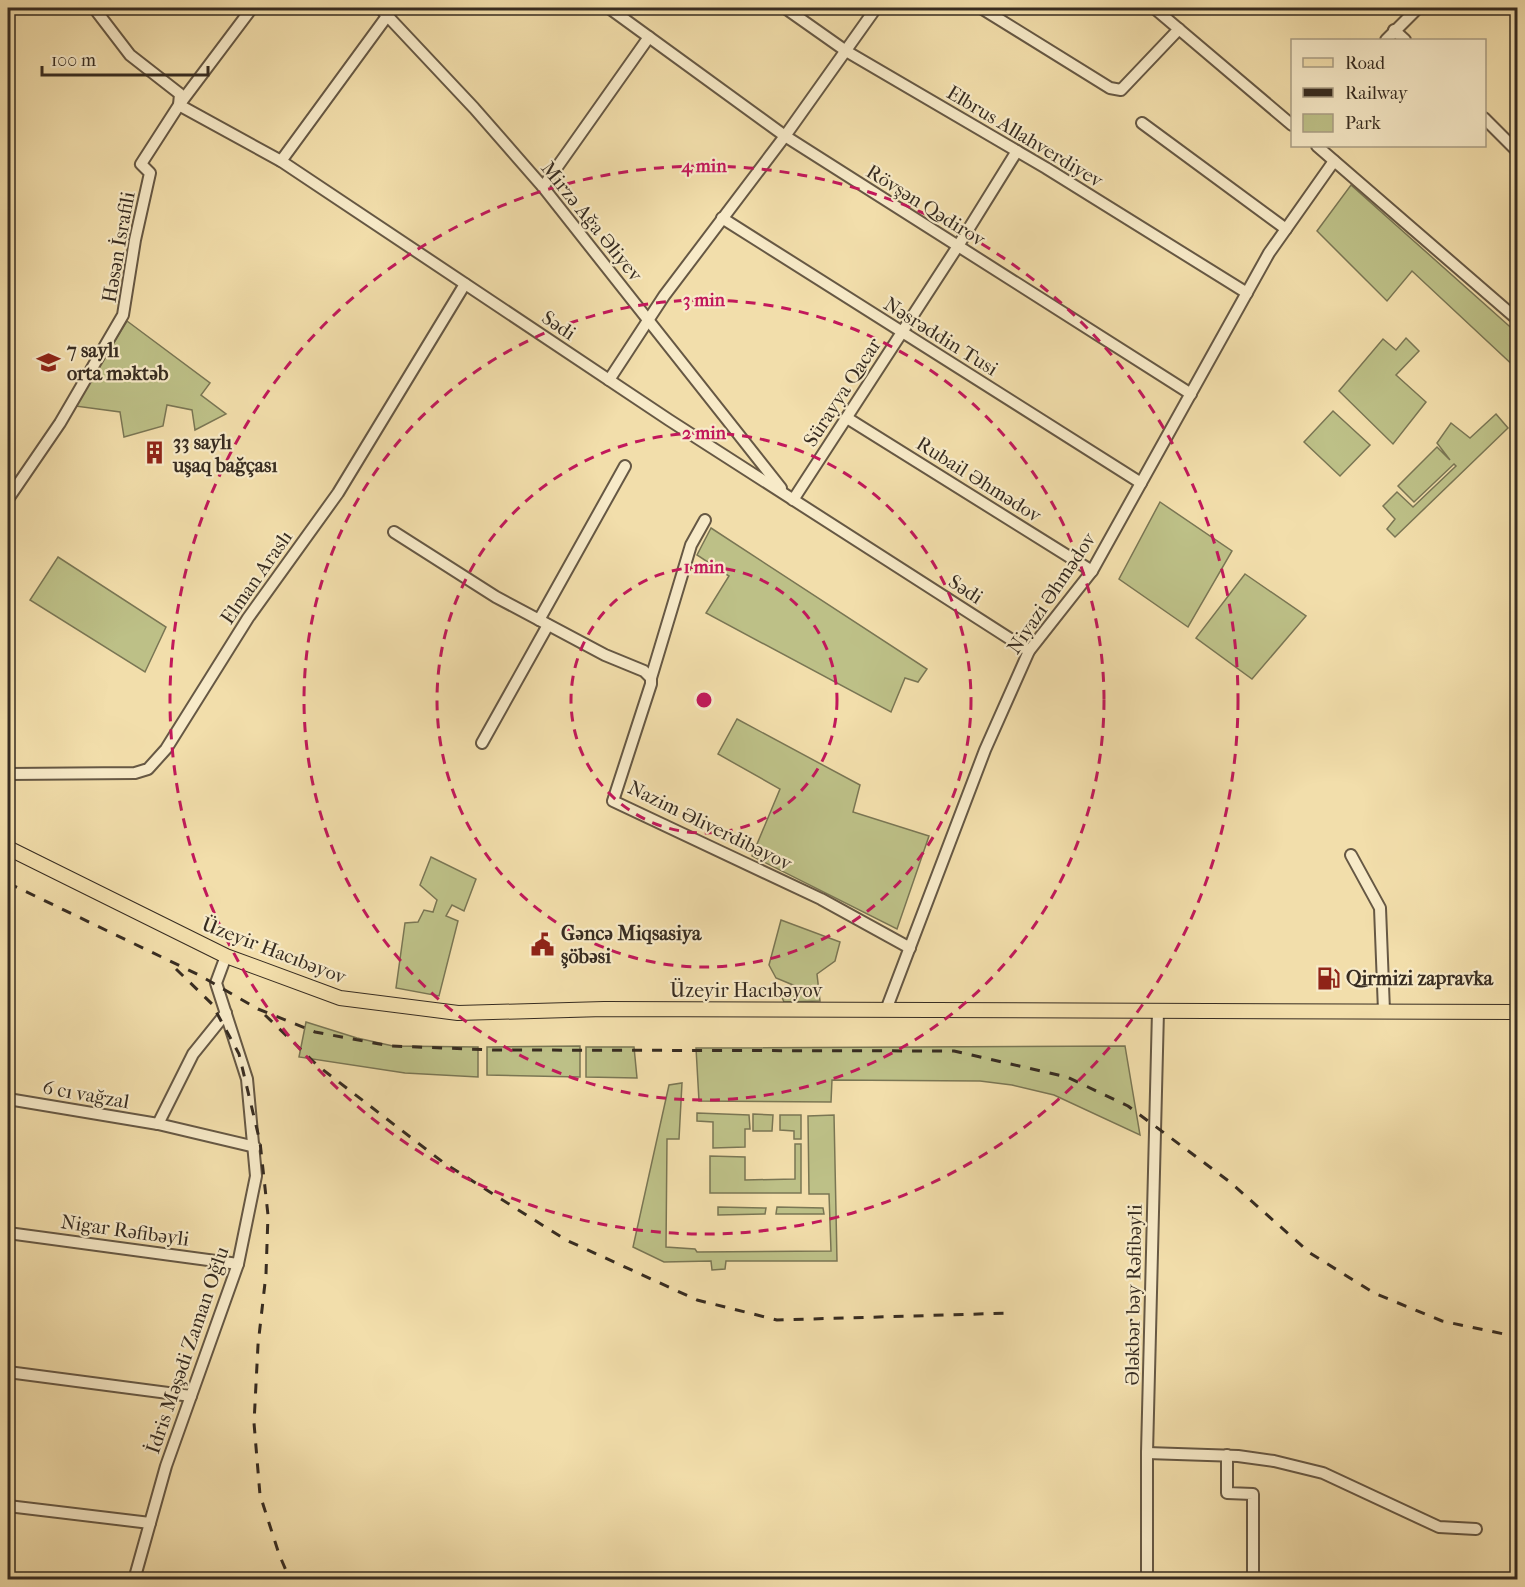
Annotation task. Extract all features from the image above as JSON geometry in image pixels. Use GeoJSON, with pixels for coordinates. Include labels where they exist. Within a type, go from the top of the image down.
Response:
{"type":"FeatureCollection","features":[{"type":"Feature","properties":{"kind":"main road","name":"Üzeyir Hacıbəyov"},"geometry":{"type":"LineString","coordinates":[[8,848],[226,956],[340,998],[458,1012],[604,1009],[1518,1012]]}},
{"type":"Feature","properties":{"kind":"street","name":"Sədi"},"geometry":{"type":"LineString","coordinates":[[94,8],[130,55],[180,94],[179,105],[281,161],[609,380],[1029,651]]}},
{"type":"Feature","properties":{"kind":"street","name":"Həsən İsrafili"},"geometry":{"type":"LineString","coordinates":[[8,499],[60,423],[123,315],[135,240],[150,173],[141,164],[179,105],[252,8]]}},
{"type":"Feature","properties":{"kind":"street","name":"Rövşən Qədirov"},"geometry":{"type":"LineString","coordinates":[[609,8],[785,136],[1191,394]]}},
{"type":"Feature","properties":{"kind":"street","name":"Elbrus Allahverdiyev"},"geometry":{"type":"LineString","coordinates":[[785,8],[846,51],[1017,151],[1247,293]]}},
{"type":"Feature","properties":{"kind":"street"},"geometry":{"type":"LineString","coordinates":[[609,380],[648,318],[785,136],[876,8]]}},
{"type":"Feature","properties":{"kind":"street"},"geometry":{"type":"LineString","coordinates":[[981,8],[1110,88],[1121,90],[1179,29]]}},
{"type":"Feature","properties":{"kind":"street"},"geometry":{"type":"LineString","coordinates":[[1154,8],[1291,123]]}},
{"type":"Feature","properties":{"kind":"street"},"geometry":{"type":"LineString","coordinates":[[1387,39],[1418,8]]}},
{"type":"Feature","properties":{"kind":"street"},"geometry":{"type":"LineString","coordinates":[[281,161],[387,10]]}},
{"type":"Feature","properties":{"kind":"street","name":"Mirzə Ağa Əliyev"},"geometry":{"type":"LineString","coordinates":[[387,10],[543,187],[790,497]]}},
{"type":"Feature","properties":{"kind":"street"},"geometry":{"type":"LineString","coordinates":[[1394,30],[1404,39]]}},
{"type":"Feature","properties":{"kind":"street"},"geometry":{"type":"LineString","coordinates":[[543,187],[649,37]]}},
{"type":"Feature","properties":{"kind":"street"},"geometry":{"type":"LineString","coordinates":[[1486,119],[1518,152]]}},
{"type":"Feature","properties":{"kind":"street"},"geometry":{"type":"LineString","coordinates":[[1142,123],[1286,229]]}},
{"type":"Feature","properties":{"kind":"street"},"geometry":{"type":"LineString","coordinates":[[1318,147],[1518,320]]}},
{"type":"Feature","properties":{"kind":"street","name":"Sürayya Qacar"},"geometry":{"type":"LineString","coordinates":[[790,497],[847,418],[1017,151]]}},
{"type":"Feature","properties":{"kind":"street","name":"Niyazi Əhmədov"},"geometry":{"type":"LineString","coordinates":[[886,1010],[985,750],[1029,651],[1092,571],[1269,253],[1334,161]]}},
{"type":"Feature","properties":{"kind":"street","name":"Nəsrəddin Tusi"},"geometry":{"type":"LineString","coordinates":[[722,218],[1141,483]]}},
{"type":"Feature","properties":{"kind":"street","name":"Elman Araslı"},"geometry":{"type":"LineString","coordinates":[[8,774],[135,773],[148,769],[166,749],[248,618],[338,493],[465,284]]}},
{"type":"Feature","properties":{"kind":"street","name":"Rubail Əhmədov"},"geometry":{"type":"LineString","coordinates":[[847,418],[1092,571]]}},
{"type":"Feature","properties":{"kind":"street"},"geometry":{"type":"LineString","coordinates":[[482,743],[625,466]]}},
{"type":"Feature","properties":{"kind":"street"},"geometry":{"type":"LineString","coordinates":[[394,532],[469,581],[604,655],[644,671],[651,678],[691,544],[705,520]]}},
{"type":"Feature","properties":{"kind":"street","name":"Nazim Əliverdibəyov"},"geometry":{"type":"LineString","coordinates":[[651,678],[613,801],[821,899],[910,948]]}},
{"type":"Feature","properties":{"kind":"street"},"geometry":{"type":"LineString","coordinates":[[1351,855],[1380,908],[1384,1011]]}},
{"type":"Feature","properties":{"kind":"street","name":"İdris Məşədi Zaman Oğlu"},"geometry":{"type":"LineString","coordinates":[[134,1580],[166,1466],[238,1264],[256,1176],[247,1079],[216,983],[226,956]]}},
{"type":"Feature","properties":{"kind":"street","name":"Ələkbər bəy Rəfibəyli"},"geometry":{"type":"LineString","coordinates":[[1147,1580],[1147,1453],[1158,1011]]}},
{"type":"Feature","properties":{"kind":"street"},"geometry":{"type":"LineString","coordinates":[[158,1124],[193,1054],[226,1013]]}},
{"type":"Feature","properties":{"kind":"street","name":"6 cı vağzal"},"geometry":{"type":"LineString","coordinates":[[8,1099],[158,1124],[255,1147]]}},
{"type":"Feature","properties":{"kind":"street","name":"Nigar Rəfibəyli"},"geometry":{"type":"LineString","coordinates":[[8,1233],[238,1264]]}},
{"type":"Feature","properties":{"kind":"street"},"geometry":{"type":"LineString","coordinates":[[8,1372],[191,1396]]}},
{"type":"Feature","properties":{"kind":"street"},"geometry":{"type":"LineString","coordinates":[[1147,1453],[1227,1455],[1274,1461],[1323,1473],[1438,1527],[1476,1529]]}},
{"type":"Feature","properties":{"kind":"street"},"geometry":{"type":"LineString","coordinates":[[1227,1455],[1227,1493],[1253,1494],[1253,1580]]}},
{"type":"Feature","properties":{"kind":"street"},"geometry":{"type":"LineString","coordinates":[[8,1506],[150,1523]]}},
{"type":"Feature","properties":{"kind":"green space"},"geometry":{"type":"Polygon","coordinates":[[[1351,185],[1517,333],[1517,369],[1412,271],[1387,301],[1317,231],[1351,185]]]}},
{"type":"Feature","properties":{"kind":"green space"},"geometry":{"type":"Polygon","coordinates":[[[127,321],[210,383],[201,395],[226,414],[195,430],[192,410],[167,405],[163,426],[124,437],[120,412],[75,406],[127,321]]]}},
{"type":"Feature","properties":{"kind":"green space"},"geometry":{"type":"Polygon","coordinates":[[[1406,338],[1419,351],[1396,375],[1426,402],[1393,444],[1339,391],[1383,339],[1396,350],[1406,338]]]}},
{"type":"Feature","properties":{"kind":"green space"},"geometry":{"type":"Polygon","coordinates":[[[1333,411],[1370,445],[1340,476],[1304,442],[1333,411]]]}},
{"type":"Feature","properties":{"kind":"green space"},"geometry":{"type":"Polygon","coordinates":[[[1496,414],[1508,428],[1395,537],[1387,529],[1395,519],[1383,506],[1397,492],[1413,507],[1456,466],[1454,464],[1414,502],[1398,486],[1437,447],[1450,460],[1437,443],[1451,423],[1470,438],[1496,414]]]}},
{"type":"Feature","properties":{"kind":"green space"},"geometry":{"type":"Polygon","coordinates":[[[1160,502],[1232,551],[1188,627],[1119,579],[1160,502]]]}},
{"type":"Feature","properties":{"kind":"green space"},"geometry":{"type":"Polygon","coordinates":[[[711,528],[927,669],[918,682],[905,678],[891,712],[706,613],[729,576],[697,555],[711,528]]]}},
{"type":"Feature","properties":{"kind":"green space"},"geometry":{"type":"Polygon","coordinates":[[[58,557],[166,627],[145,672],[30,600],[58,557]]]}},
{"type":"Feature","properties":{"kind":"green space"},"geometry":{"type":"Polygon","coordinates":[[[1245,574],[1306,616],[1252,679],[1196,638],[1245,574]]]}},
{"type":"Feature","properties":{"kind":"green space"},"geometry":{"type":"Polygon","coordinates":[[[737,719],[860,785],[853,812],[929,836],[897,929],[752,856],[780,789],[718,754],[737,719]]]}},
{"type":"Feature","properties":{"kind":"green space"},"geometry":{"type":"Polygon","coordinates":[[[431,857],[476,879],[464,911],[452,905],[446,916],[458,921],[439,996],[396,988],[405,923],[418,922],[424,910],[433,912],[437,900],[420,885],[431,857]]]}},
{"type":"Feature","properties":{"kind":"green space"},"geometry":{"type":"Polygon","coordinates":[[[781,920],[840,942],[835,961],[817,974],[820,1001],[784,1002],[780,993],[793,985],[776,978],[769,965],[781,920]]]}},
{"type":"Feature","properties":{"kind":"green space"},"geometry":{"type":"Polygon","coordinates":[[[306,1022],[357,1038],[393,1046],[478,1047],[478,1077],[405,1073],[299,1057],[306,1022]]]}},
{"type":"Feature","properties":{"kind":"green space"},"geometry":{"type":"Polygon","coordinates":[[[580,1046],[580,1077],[487,1075],[487,1047],[580,1046]]]}},
{"type":"Feature","properties":{"kind":"green space"},"geometry":{"type":"Polygon","coordinates":[[[1125,1046],[1140,1135],[1054,1095],[1012,1085],[980,1081],[832,1080],[831,1102],[699,1101],[696,1048],[1125,1046]]]}},
{"type":"Feature","properties":{"kind":"green space"},"geometry":{"type":"Polygon","coordinates":[[[586,1047],[634,1047],[637,1078],[586,1077],[586,1047]]]}},
{"type":"Feature","properties":{"kind":"green space"},"geometry":{"type":"Polygon","coordinates":[[[682,1083],[679,1139],[667,1139],[666,1247],[695,1249],[697,1252],[831,1251],[829,1194],[809,1194],[808,1116],[834,1115],[837,1261],[726,1261],[725,1269],[712,1270],[711,1261],[664,1262],[633,1247],[669,1085],[682,1083]]]}},
{"type":"Feature","properties":{"kind":"green space"},"geometry":{"type":"Polygon","coordinates":[[[697,1113],[749,1115],[750,1129],[745,1129],[745,1147],[713,1148],[713,1122],[697,1121],[697,1113]]]}},
{"type":"Feature","properties":{"kind":"green space"},"geometry":{"type":"Polygon","coordinates":[[[753,1114],[773,1115],[772,1131],[753,1131],[753,1114]]]}},
{"type":"Feature","properties":{"kind":"green space"},"geometry":{"type":"Polygon","coordinates":[[[780,1115],[801,1115],[801,1139],[794,1139],[794,1131],[780,1130],[780,1115]]]}},
{"type":"Feature","properties":{"kind":"green space"},"geometry":{"type":"Polygon","coordinates":[[[795,1144],[801,1144],[801,1193],[710,1193],[710,1156],[745,1157],[745,1180],[795,1179],[795,1144]]]}},
{"type":"Feature","properties":{"kind":"green space"},"geometry":{"type":"Polygon","coordinates":[[[718,1207],[766,1208],[765,1214],[718,1215],[718,1207]]]}},
{"type":"Feature","properties":{"kind":"green space"},"geometry":{"type":"Polygon","coordinates":[[[777,1207],[823,1208],[824,1214],[776,1214],[777,1207]]]}},
{"type":"Feature","properties":{"kind":"railway"},"geometry":{"type":"LineString","coordinates":[[8,883],[199,975],[258,1009],[315,1032],[390,1046],[495,1050],[954,1051],[1067,1077],[1128,1106],[1230,1182],[1310,1253],[1374,1293],[1442,1321],[1518,1337]]}},
{"type":"Feature","properties":{"kind":"railway"},"geometry":{"type":"LineString","coordinates":[[176,969],[212,1004],[239,1054],[260,1142],[268,1215],[266,1274],[258,1345],[254,1423],[260,1495],[290,1580]]}},
{"type":"Feature","properties":{"kind":"railway"},"geometry":{"type":"LineString","coordinates":[[265,1015],[318,1066],[444,1163],[566,1240],[697,1300],[777,1320],[1013,1313]]}},
{"type":"Feature","properties":{"kind":"place","name":"7 saylı orta məktəb"},"geometry":{"type":"Point","coordinates":[49,362]}},
{"type":"Feature","properties":{"kind":"place","name":"33 saylı uşaq bağçası"},"geometry":{"type":"Point","coordinates":[155,453]}},
{"type":"Feature","properties":{"kind":"place","name":"Gəncə Miqsasiya şöbəsi"},"geometry":{"type":"Point","coordinates":[543,944]}},
{"type":"Feature","properties":{"kind":"place","name":"Qirmizi zapravka"},"geometry":{"type":"Point","coordinates":[1328,978]}}]}
